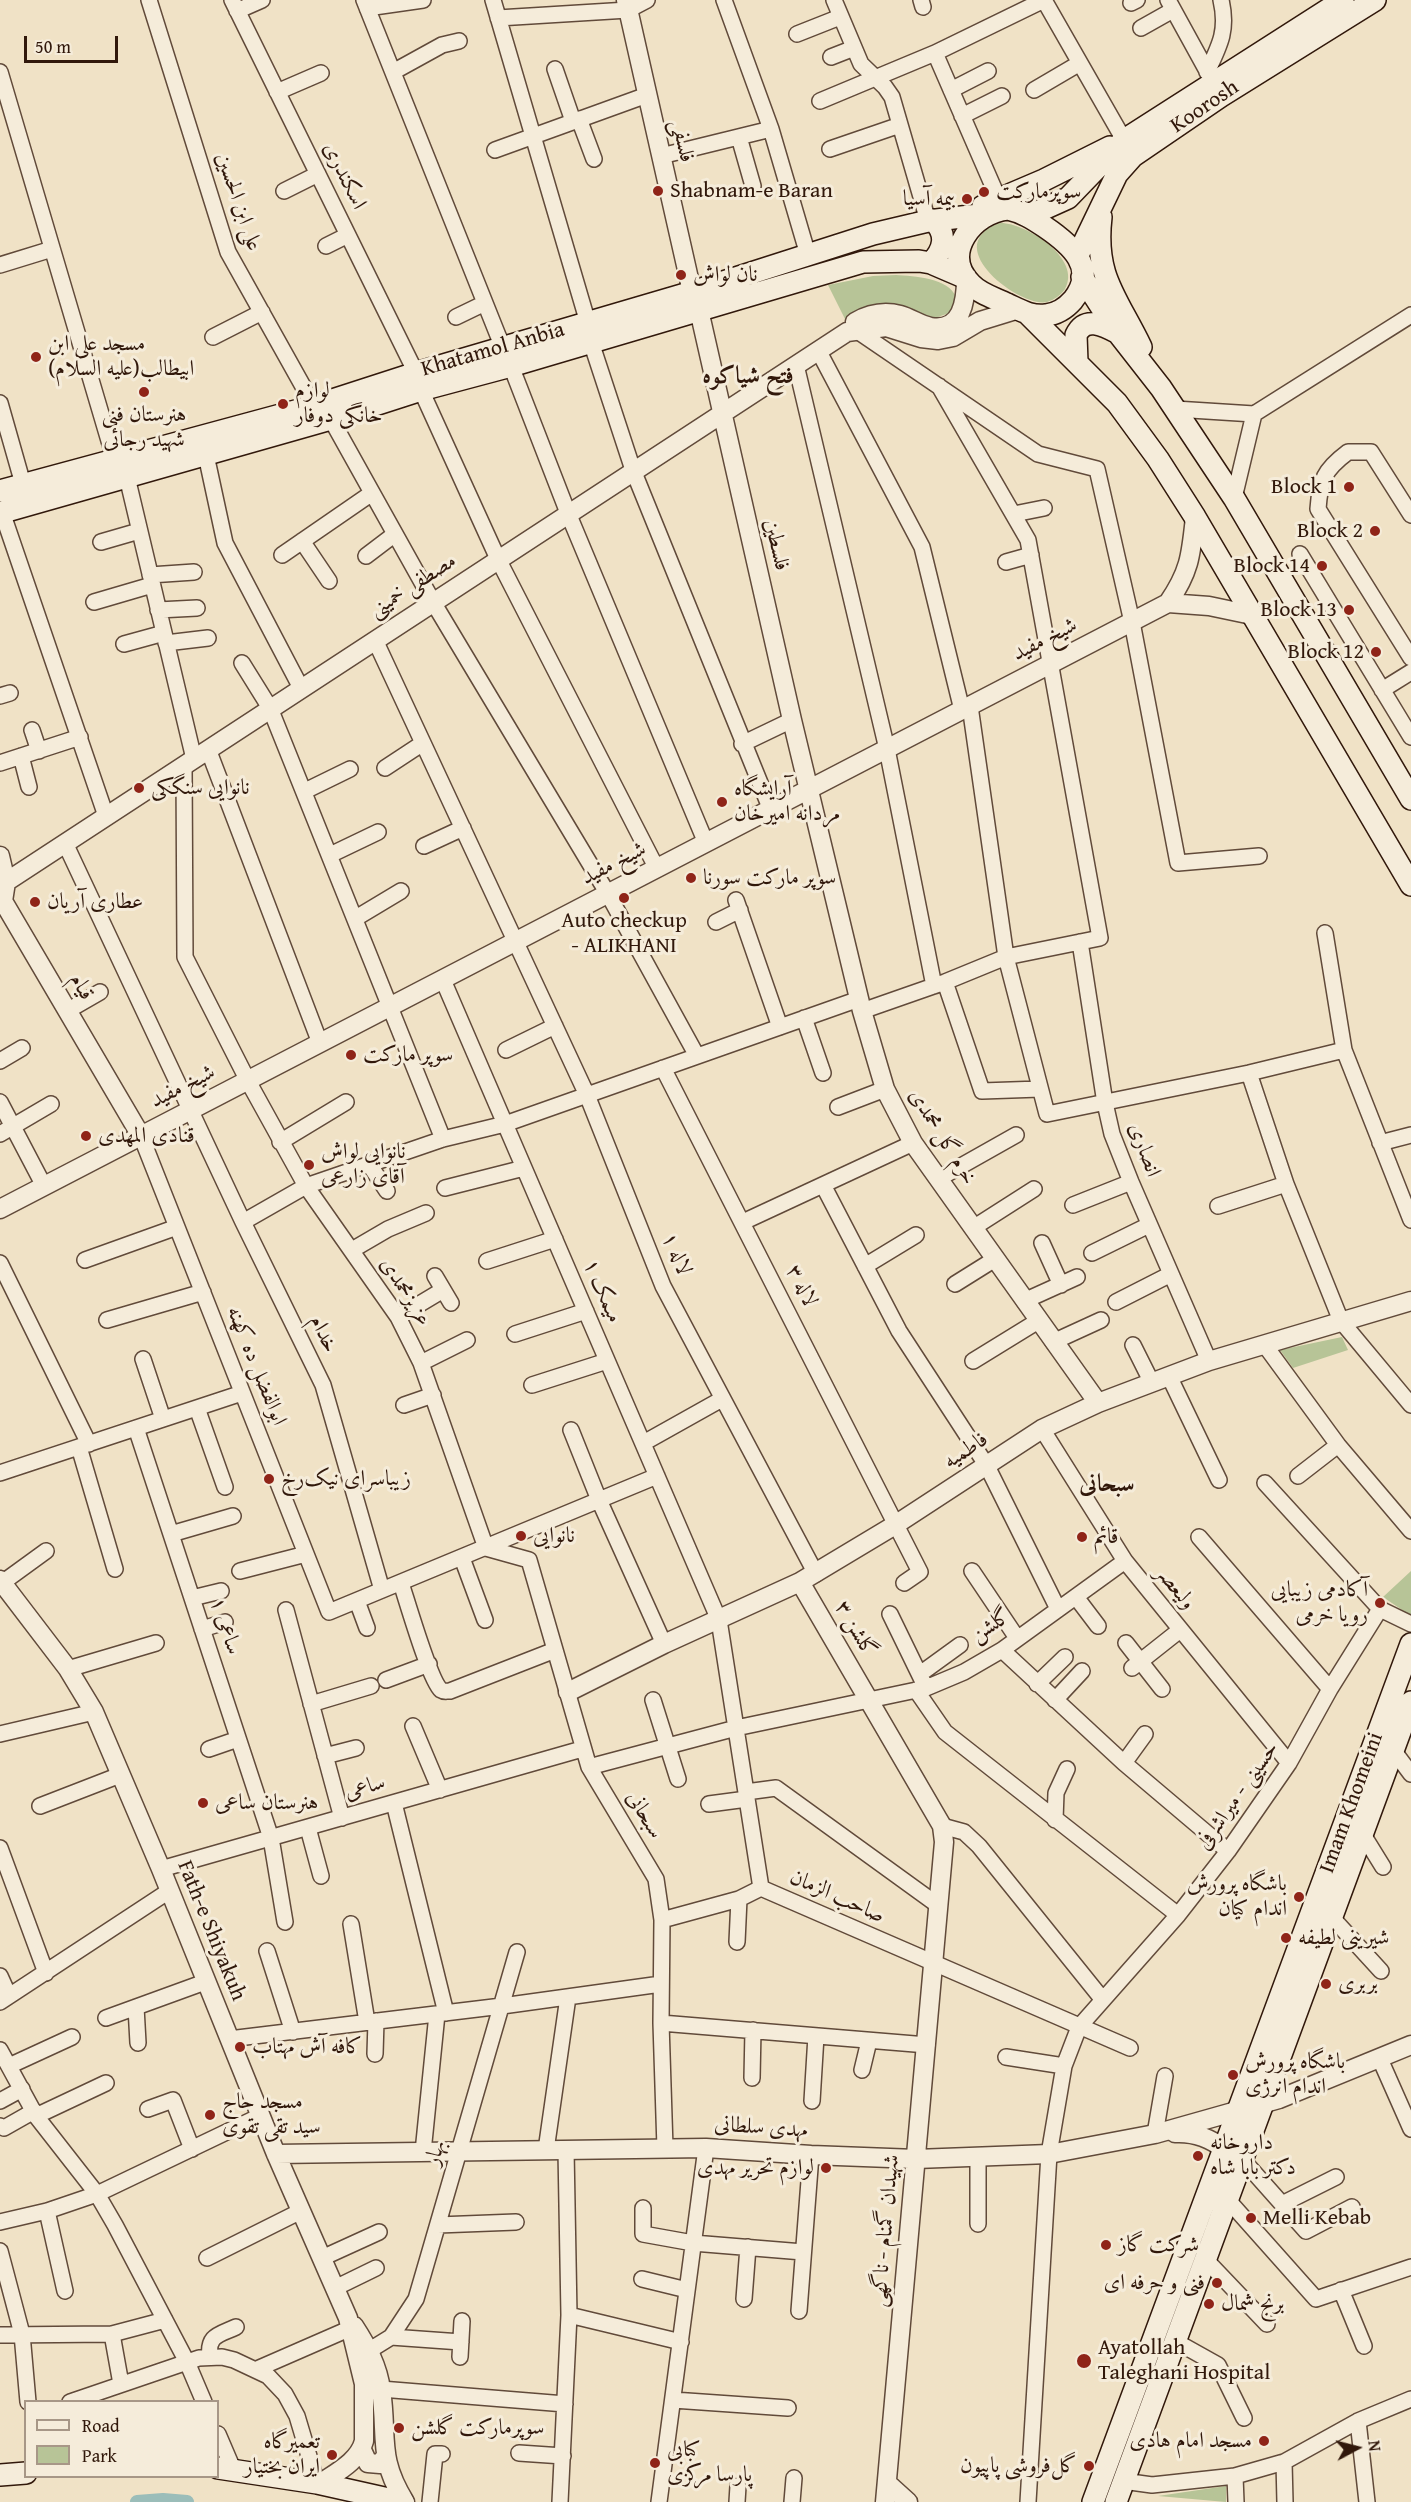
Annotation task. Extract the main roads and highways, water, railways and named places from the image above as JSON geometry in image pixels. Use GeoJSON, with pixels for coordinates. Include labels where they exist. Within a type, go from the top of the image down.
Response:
{"type":"FeatureCollection","features":[{"type":"Feature","properties":{"kind":"main road","name":"Koorosh"},"geometry":{"type":"LineString","coordinates":[[1028,216],[1068,198],[1124,140],[1343,0]]}},
{"type":"Feature","properties":{"kind":"main road","name":"Koorosh"},"geometry":{"type":"LineString","coordinates":[[1078,255],[1117,174],[1133,156],[1214,83],[1375,0]]}},
{"type":"Feature","properties":{"kind":"main road"},"geometry":{"type":"LineString","coordinates":[[1124,140],[1044,180],[996,208],[969,228],[962,241],[960,262],[966,279],[977,290],[1023,312],[1077,362],[1116,404],[1158,459],[1195,517],[1411,885]]}},
{"type":"Feature","properties":{"kind":"main road"},"geometry":{"type":"LineString","coordinates":[[1105,198],[1099,232],[1099,258],[1103,274],[1161,388]]}},
{"type":"Feature","properties":{"kind":"main road"},"geometry":{"type":"LineString","coordinates":[[996,208],[1028,216],[1064,240],[1078,255],[1082,277],[1118,333],[1161,388],[1234,498],[1411,800]]}},
{"type":"Feature","properties":{"kind":"main road","name":"Khatamol Anbia"},"geometry":{"type":"LineString","coordinates":[[695,301],[808,255],[873,234],[996,208]]}},
{"type":"Feature","properties":{"kind":"main road"},"geometry":{"type":"LineString","coordinates":[[931,221],[941,229],[943,241],[940,253],[931,263]]}},
{"type":"Feature","properties":{"kind":"main road","name":"Khatamol Anbia"},"geometry":{"type":"LineString","coordinates":[[1,512],[121,469],[314,406],[507,357],[695,301],[863,261],[903,260],[931,263],[966,279]]}},
{"type":"Feature","properties":{"kind":"main road"},"geometry":{"type":"LineString","coordinates":[[1023,312],[1049,315],[1059,311],[1076,297],[1082,277]]}},
{"type":"Feature","properties":{"kind":"main road"},"geometry":{"type":"LineString","coordinates":[[1077,362],[1076,335],[1083,326],[1096,323],[1118,333]]}},
{"type":"Feature","properties":{"kind":"main road","name":"Khatamol Anbia"},"geometry":{"type":"LineString","coordinates":[[0,491],[23,484],[206,454],[331,419],[419,381]]}},
{"type":"Feature","properties":{"kind":"main road","name":"Imam Khomeini"},"geometry":{"type":"LineString","coordinates":[[1116,2502],[1227,2199],[1238,2111],[1411,1644]]}},
{"type":"Feature","properties":{"kind":"main road","name":"Imam Khomeini"},"geometry":{"type":"LineString","coordinates":[[1094,2502],[1233,2154],[1263,2104],[1411,1702]]}},
{"type":"Feature","properties":{"kind":"main road"},"geometry":{"type":"LineString","coordinates":[[225,2468],[319,2483],[404,2502]]}},
{"type":"Feature","properties":{"kind":"main road"},"geometry":{"type":"LineString","coordinates":[[0,2475],[24,2473]]}},
{"type":"Feature","properties":{"kind":"main road"},"geometry":{"type":"LineString","coordinates":[[319,2483],[343,2502]]}},
{"type":"Feature","properties":{"kind":"waterway"},"geometry":{"type":"LineString","coordinates":[[137,2502],[163,2500],[187,2502]]}},
{"type":"Feature","properties":{"kind":"place","name":"Shabnam-e Baran"},"geometry":{"type":"Point","coordinates":[658,191]}},
{"type":"Feature","properties":{"kind":"place","name":"سوپرمارکت"},"geometry":{"type":"Point","coordinates":[984,192]}},
{"type":"Feature","properties":{"kind":"place","name":"بیمه آسیا"},"geometry":{"type":"Point","coordinates":[967,199]}},
{"type":"Feature","properties":{"kind":"place","name":"نان لواش"},"geometry":{"type":"Point","coordinates":[681,275]}},
{"type":"Feature","properties":{"kind":"place","name":"مسجد علی ابن ابیطالب(علیه السلام)"},"geometry":{"type":"Point","coordinates":[36,357]}},
{"type":"Feature","properties":{"kind":"place","name":"هنرستان فنی شهید رجائی"},"geometry":{"type":"Point","coordinates":[144,392]}},
{"type":"Feature","properties":{"kind":"place","name":"لوازم خانگی دوفار"},"geometry":{"type":"Point","coordinates":[283,404]}},
{"type":"Feature","properties":{"kind":"place","name":"Block 1"},"geometry":{"type":"Point","coordinates":[1349,487]}},
{"type":"Feature","properties":{"kind":"place","name":"Block 2"},"geometry":{"type":"Point","coordinates":[1375,531]}},
{"type":"Feature","properties":{"kind":"place","name":"Block 14"},"geometry":{"type":"Point","coordinates":[1322,566]}},
{"type":"Feature","properties":{"kind":"place","name":"Block 13"},"geometry":{"type":"Point","coordinates":[1349,610]}},
{"type":"Feature","properties":{"kind":"place","name":"Block 12"},"geometry":{"type":"Point","coordinates":[1376,652]}},
{"type":"Feature","properties":{"kind":"place","name":"نانوایی سنگکی"},"geometry":{"type":"Point","coordinates":[139,788]}},
{"type":"Feature","properties":{"kind":"place","name":"آرایشگاه مردانه امیرخان"},"geometry":{"type":"Point","coordinates":[722,802]}},
{"type":"Feature","properties":{"kind":"place","name":"سوپر مارکت سورنا"},"geometry":{"type":"Point","coordinates":[691,878]}},
{"type":"Feature","properties":{"kind":"place","name":"Auto checkup - ALIKHANI"},"geometry":{"type":"Point","coordinates":[624,898]}},
{"type":"Feature","properties":{"kind":"place","name":"عطاری آریان"},"geometry":{"type":"Point","coordinates":[35,902]}},
{"type":"Feature","properties":{"kind":"place","name":"سوپر مارکت"},"geometry":{"type":"Point","coordinates":[351,1055]}},
{"type":"Feature","properties":{"kind":"place","name":"قنادی المهدی"},"geometry":{"type":"Point","coordinates":[86,1136]}},
{"type":"Feature","properties":{"kind":"place","name":"نانوایی لواش آقای زارعی"},"geometry":{"type":"Point","coordinates":[309,1165]}},
{"type":"Feature","properties":{"kind":"place","name":"زیباسرای نیک‌رخ"},"geometry":{"type":"Point","coordinates":[269,1479]}},
{"type":"Feature","properties":{"kind":"place","name":"نانوایی"},"geometry":{"type":"Point","coordinates":[521,1536]}},
{"type":"Feature","properties":{"kind":"place","name":"قائم"},"geometry":{"type":"Point","coordinates":[1082,1537]}},
{"type":"Feature","properties":{"kind":"place","name":"آکادمی زیبایی رویا خرمی"},"geometry":{"type":"Point","coordinates":[1380,1603]}},
{"type":"Feature","properties":{"kind":"place","name":"هنرستان ساعی"},"geometry":{"type":"Point","coordinates":[203,1803]}},
{"type":"Feature","properties":{"kind":"place","name":"باشگاه پرورش اندام کیان"},"geometry":{"type":"Point","coordinates":[1299,1897]}},
{"type":"Feature","properties":{"kind":"place","name":"شیرینی لطیفه"},"geometry":{"type":"Point","coordinates":[1286,1938]}},
{"type":"Feature","properties":{"kind":"place","name":"بربری"},"geometry":{"type":"Point","coordinates":[1326,1984]}},
{"type":"Feature","properties":{"kind":"place","name":"کافه آش مهتاب"},"geometry":{"type":"Point","coordinates":[240,2047]}},
{"type":"Feature","properties":{"kind":"place","name":"باشگاه پرورش اندام انرژی"},"geometry":{"type":"Point","coordinates":[1233,2075]}},
{"type":"Feature","properties":{"kind":"place","name":"مسجد حاج سید تقی تقوی"},"geometry":{"type":"Point","coordinates":[210,2115]}},
{"type":"Feature","properties":{"kind":"place","name":"داروخانه دکتر بابا شاه"},"geometry":{"type":"Point","coordinates":[1198,2156]}},
{"type":"Feature","properties":{"kind":"place","name":"لوازم تحریر مهدی"},"geometry":{"type":"Point","coordinates":[826,2168]}},
{"type":"Feature","properties":{"kind":"place","name":"Melli Kebab"},"geometry":{"type":"Point","coordinates":[1251,2218]}},
{"type":"Feature","properties":{"kind":"place","name":"شرکت گاز"},"geometry":{"type":"Point","coordinates":[1106,2245]}},
{"type":"Feature","properties":{"kind":"place","name":"فنی و حرفه ای"},"geometry":{"type":"Point","coordinates":[1217,2283]}},
{"type":"Feature","properties":{"kind":"place","name":"برنج شمال"},"geometry":{"type":"Point","coordinates":[1209,2304]}},
{"type":"Feature","properties":{"kind":"place","name":"Ayatollah Taleghani Hospital"},"geometry":{"type":"Point","coordinates":[1084,2361]}},
{"type":"Feature","properties":{"kind":"place","name":"سوپرمارکت گلشن"},"geometry":{"type":"Point","coordinates":[399,2428]}},
{"type":"Feature","properties":{"kind":"place","name":"مسجد امام هادی"},"geometry":{"type":"Point","coordinates":[1264,2441]}},
{"type":"Feature","properties":{"kind":"place","name":"تعمیرگاه ایران بختیار"},"geometry":{"type":"Point","coordinates":[332,2455]}},
{"type":"Feature","properties":{"kind":"place","name":"کبابی پارسا مرکزی"},"geometry":{"type":"Point","coordinates":[655,2463]}},
{"type":"Feature","properties":{"kind":"place","name":"گل‌فروشی پاپیون"},"geometry":{"type":"Point","coordinates":[1089,2466]}},
{"type":"Feature","properties":{"kind":"district","name":"فتح شیاکوه"},"geometry":{"type":"Point","coordinates":[748,377]}},
{"type":"Feature","properties":{"kind":"district","name":"سبحانی"},"geometry":{"type":"Point","coordinates":[1107,1485]}}]}
